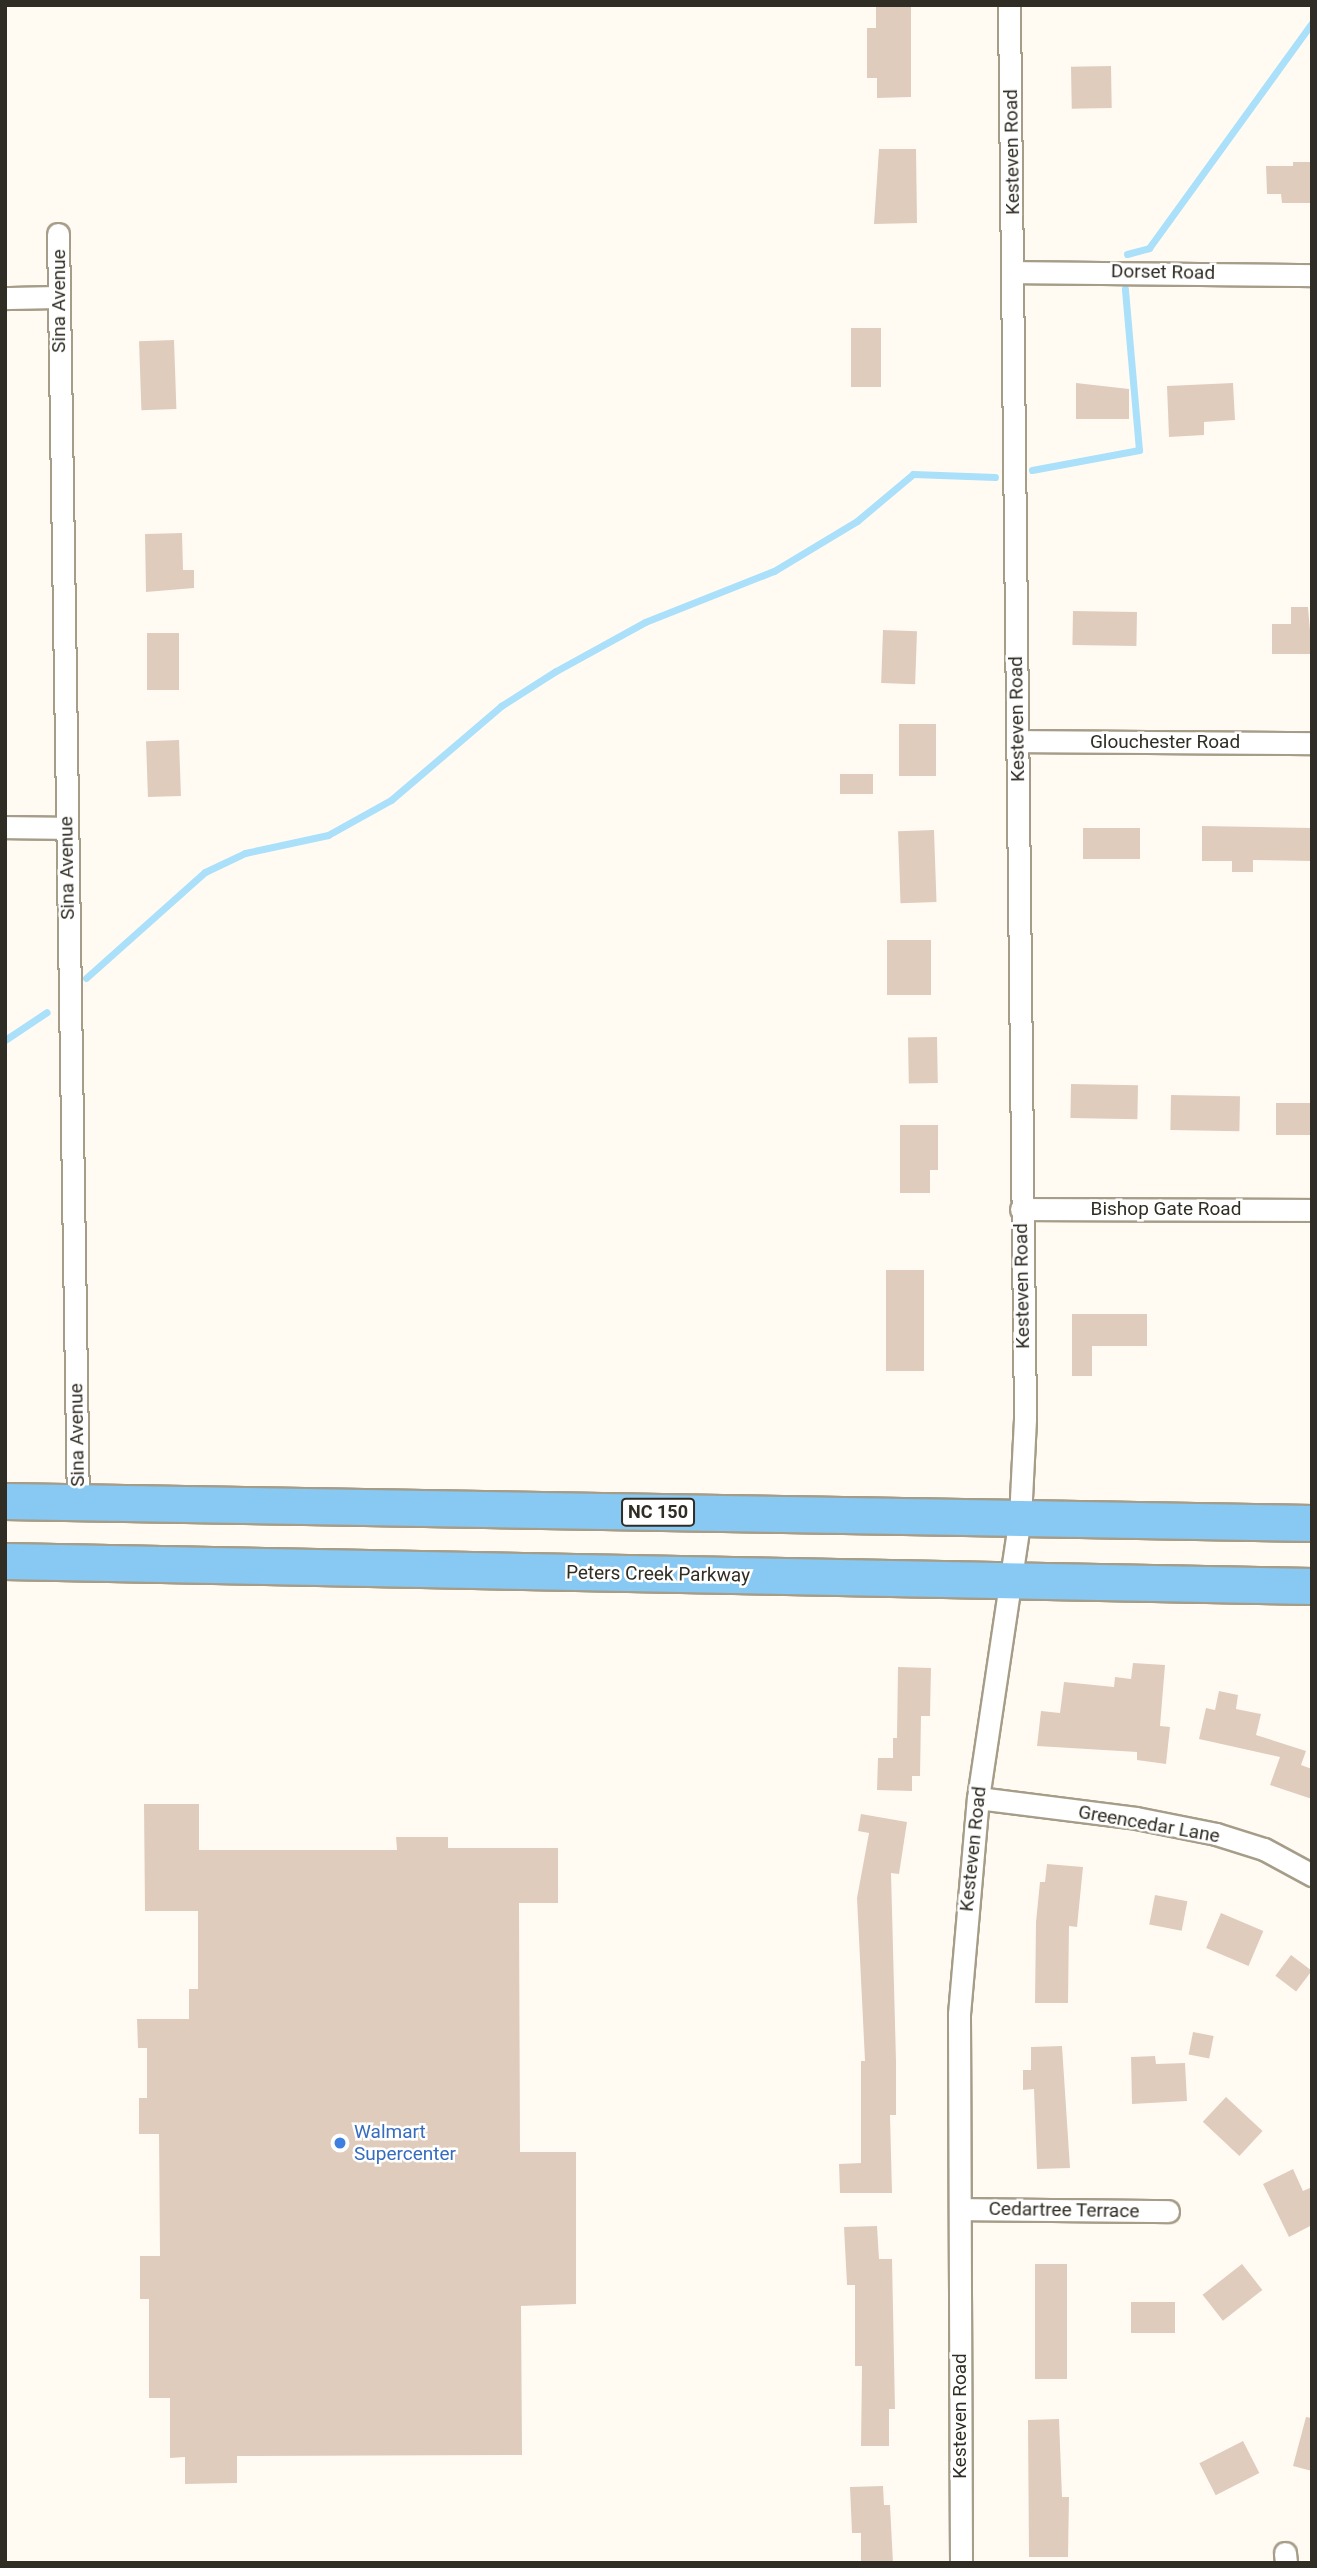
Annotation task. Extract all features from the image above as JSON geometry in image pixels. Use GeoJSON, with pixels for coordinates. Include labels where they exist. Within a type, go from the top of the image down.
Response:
{"type":"FeatureCollection","features":[{"type":"Feature","properties":{"kind":"main road","name":"NC 150"},"geometry":{"type":"LineString","coordinates":[[5,1501],[1312,1523]]}},
{"type":"Feature","properties":{"kind":"main road","name":"Peters Creek Parkway"},"geometry":{"type":"LineString","coordinates":[[5,1561],[1312,1586]]}},
{"type":"Feature","properties":{"kind":"street","name":"Kesteven Road"},"geometry":{"type":"LineString","coordinates":[[961,2563],[959,2014],[978,1798],[1013,1581],[1020,1518],[1024,1418],[1014,272],[1009,5]]}},
{"type":"Feature","properties":{"kind":"street","name":"Sina Avenue"},"geometry":{"type":"LineString","coordinates":[[58,234],[78,1502]]}},
{"type":"Feature","properties":{"kind":"street","name":"Dorset Road"},"geometry":{"type":"LineString","coordinates":[[1014,272],[1312,275]]}},
{"type":"Feature","properties":{"kind":"street"},"geometry":{"type":"LineString","coordinates":[[5,298],[58,297]]}},
{"type":"Feature","properties":{"kind":"street","name":"Glouchester Road"},"geometry":{"type":"LineString","coordinates":[[1017,741],[1312,743]]}},
{"type":"Feature","properties":{"kind":"street"},"geometry":{"type":"LineString","coordinates":[[5,827],[66,828]]}},
{"type":"Feature","properties":{"kind":"street","name":"Bishop Gate Road"},"geometry":{"type":"LineString","coordinates":[[1021,1209],[1312,1210]]}},
{"type":"Feature","properties":{"kind":"street","name":"Greencedar Lane"},"geometry":{"type":"LineString","coordinates":[[978,1798],[1136,1818],[1216,1834],[1264,1849],[1312,1875]]}},
{"type":"Feature","properties":{"kind":"street","name":"Cedartree Terrace"},"geometry":{"type":"LineString","coordinates":[[960,2209],[1168,2211]]}},
{"type":"Feature","properties":{"kind":"building"},"geometry":{"type":"Polygon","coordinates":[[[876,5],[911,5],[911,97],[877,98],[877,78],[867,78],[867,28],[876,28],[876,5]]]}},
{"type":"Feature","properties":{"kind":"building"},"geometry":{"type":"Polygon","coordinates":[[[1111,66],[1112,108],[1072,109],[1071,67],[1111,66]]]}},
{"type":"Feature","properties":{"kind":"building"},"geometry":{"type":"Polygon","coordinates":[[[879,149],[916,149],[917,223],[874,224],[879,149]]]}},
{"type":"Feature","properties":{"kind":"building"},"geometry":{"type":"Polygon","coordinates":[[[1293,162],[1312,162],[1312,203],[1282,203],[1281,194],[1267,194],[1266,166],[1293,166],[1293,162]]]}},
{"type":"Feature","properties":{"kind":"building"},"geometry":{"type":"Polygon","coordinates":[[[851,328],[881,328],[881,387],[851,387],[851,328]]]}},
{"type":"Feature","properties":{"kind":"building"},"geometry":{"type":"Polygon","coordinates":[[[174,340],[176,409],[141,410],[139,341],[174,340]]]}},
{"type":"Feature","properties":{"kind":"building"},"geometry":{"type":"Polygon","coordinates":[[[1076,383],[1129,389],[1129,419],[1076,419],[1076,383]]]}},
{"type":"Feature","properties":{"kind":"building"},"geometry":{"type":"Polygon","coordinates":[[[1233,383],[1235,420],[1204,422],[1204,435],[1169,437],[1167,386],[1233,383]]]}},
{"type":"Feature","properties":{"kind":"building"},"geometry":{"type":"Polygon","coordinates":[[[182,533],[183,570],[194,570],[194,588],[146,592],[145,534],[182,533]]]}},
{"type":"Feature","properties":{"kind":"building"},"geometry":{"type":"Polygon","coordinates":[[[1291,607],[1308,607],[1312,654],[1272,654],[1272,624],[1291,624],[1291,607]]]}},
{"type":"Feature","properties":{"kind":"building"},"geometry":{"type":"Polygon","coordinates":[[[1073,611],[1137,612],[1136,646],[1072,645],[1073,611]]]}},
{"type":"Feature","properties":{"kind":"building"},"geometry":{"type":"Polygon","coordinates":[[[883,630],[917,631],[915,684],[881,683],[883,630]]]}},
{"type":"Feature","properties":{"kind":"building"},"geometry":{"type":"Polygon","coordinates":[[[147,633],[179,633],[179,690],[147,690],[147,633]]]}},
{"type":"Feature","properties":{"kind":"building"},"geometry":{"type":"Polygon","coordinates":[[[899,724],[936,724],[936,776],[899,776],[899,724]]]}},
{"type":"Feature","properties":{"kind":"building"},"geometry":{"type":"Polygon","coordinates":[[[179,740],[181,796],[148,797],[146,741],[179,740]]]}},
{"type":"Feature","properties":{"kind":"building"},"geometry":{"type":"Polygon","coordinates":[[[840,774],[873,774],[873,794],[840,794],[840,774]]]}},
{"type":"Feature","properties":{"kind":"building"},"geometry":{"type":"Polygon","coordinates":[[[1202,826],[1312,828],[1312,861],[1253,860],[1253,872],[1232,872],[1232,861],[1202,861],[1202,826]]]}},
{"type":"Feature","properties":{"kind":"building"},"geometry":{"type":"Polygon","coordinates":[[[1083,828],[1140,828],[1140,859],[1083,859],[1083,828]]]}},
{"type":"Feature","properties":{"kind":"building"},"geometry":{"type":"Polygon","coordinates":[[[934,830],[937,902],[901,903],[898,831],[934,830]]]}},
{"type":"Feature","properties":{"kind":"building"},"geometry":{"type":"Polygon","coordinates":[[[887,940],[931,940],[931,995],[887,995],[887,940]]]}},
{"type":"Feature","properties":{"kind":"building"},"geometry":{"type":"Polygon","coordinates":[[[937,1037],[938,1083],[909,1083],[908,1038],[937,1037]]]}},
{"type":"Feature","properties":{"kind":"building"},"geometry":{"type":"Polygon","coordinates":[[[1071,1084],[1138,1085],[1137,1119],[1070,1118],[1071,1084]]]}},
{"type":"Feature","properties":{"kind":"building"},"geometry":{"type":"Polygon","coordinates":[[[1171,1095],[1240,1096],[1239,1131],[1170,1130],[1171,1095]]]}},
{"type":"Feature","properties":{"kind":"building"},"geometry":{"type":"Polygon","coordinates":[[[1276,1103],[1312,1103],[1312,1135],[1276,1135],[1276,1103]]]}},
{"type":"Feature","properties":{"kind":"building"},"geometry":{"type":"Polygon","coordinates":[[[900,1125],[938,1125],[938,1170],[930,1170],[930,1193],[900,1193],[900,1125]]]}},
{"type":"Feature","properties":{"kind":"building"},"geometry":{"type":"Polygon","coordinates":[[[886,1270],[924,1270],[924,1371],[886,1371],[886,1270]]]}},
{"type":"Feature","properties":{"kind":"building"},"geometry":{"type":"Polygon","coordinates":[[[1072,1314],[1147,1314],[1147,1346],[1092,1346],[1092,1376],[1072,1376],[1072,1314]]]}},
{"type":"Feature","properties":{"kind":"building"},"geometry":{"type":"Polygon","coordinates":[[[1133,1663],[1165,1665],[1160,1726],[1170,1727],[1166,1764],[1137,1760],[1137,1752],[1037,1746],[1041,1711],[1060,1713],[1064,1682],[1114,1687],[1115,1677],[1131,1679],[1133,1663]]]}},
{"type":"Feature","properties":{"kind":"building"},"geometry":{"type":"Polygon","coordinates":[[[898,1667],[931,1668],[930,1716],[921,1716],[920,1776],[912,1776],[912,1791],[877,1790],[878,1758],[893,1758],[893,1738],[897,1738],[898,1667]]]}},
{"type":"Feature","properties":{"kind":"building"},"geometry":{"type":"Polygon","coordinates":[[[1219,1691],[1238,1695],[1236,1709],[1261,1714],[1256,1735],[1306,1751],[1301,1765],[1312,1769],[1312,1799],[1270,1785],[1280,1757],[1199,1739],[1206,1708],[1215,1710],[1219,1691]]]}},
{"type":"Feature","properties":{"kind":"building","name":"Walmart Supercenter"},"geometry":{"type":"Polygon","coordinates":[[[144,1804],[199,1804],[199,1850],[397,1850],[396,1837],[448,1837],[448,1848],[558,1848],[558,1903],[519,1903],[520,2152],[576,2152],[576,2304],[521,2306],[522,2455],[237,2456],[237,2483],[185,2484],[185,2457],[170,2458],[170,2398],[149,2398],[149,2299],[140,2299],[140,2256],[160,2256],[159,2134],[139,2134],[139,2098],[147,2098],[147,2048],[138,2048],[137,2019],[189,2019],[189,1989],[198,1989],[198,1911],[145,1911],[144,1804]]]}},
{"type":"Feature","properties":{"kind":"building"},"geometry":{"type":"Polygon","coordinates":[[[861,1814],[907,1822],[899,1874],[891,1873],[896,2061],[896,2115],[890,2115],[892,2193],[840,2193],[839,2164],[861,2163],[861,2061],[865,2061],[857,1898],[869,1833],[858,1831],[861,1814]]]}},
{"type":"Feature","properties":{"kind":"building"},"geometry":{"type":"Polygon","coordinates":[[[1047,1864],[1083,1867],[1077,1927],[1069,1926],[1068,2003],[1035,2003],[1036,1922],[1040,1882],[1045,1882],[1047,1864]]]}},
{"type":"Feature","properties":{"kind":"building"},"geometry":{"type":"Polygon","coordinates":[[[1155,1895],[1187,1901],[1182,1931],[1149,1924],[1155,1895]]]}},
{"type":"Feature","properties":{"kind":"building"},"geometry":{"type":"Polygon","coordinates":[[[1221,1913],[1263,1931],[1248,1966],[1206,1948],[1221,1913]]]}},
{"type":"Feature","properties":{"kind":"building"},"geometry":{"type":"Polygon","coordinates":[[[1291,1955],[1312,1971],[1296,1991],[1275,1976],[1291,1955]]]}},
{"type":"Feature","properties":{"kind":"building"},"geometry":{"type":"Polygon","coordinates":[[[1193,2032],[1214,2036],[1209,2059],[1189,2055],[1193,2032]]]}},
{"type":"Feature","properties":{"kind":"building"},"geometry":{"type":"Polygon","coordinates":[[[1062,2046],[1070,2168],[1037,2169],[1034,2089],[1023,2090],[1023,2070],[1031,2070],[1031,2047],[1062,2046]]]}},
{"type":"Feature","properties":{"kind":"building"},"geometry":{"type":"Polygon","coordinates":[[[1155,2056],[1156,2064],[1185,2063],[1187,2101],[1132,2104],[1131,2057],[1155,2056]]]}},
{"type":"Feature","properties":{"kind":"building"},"geometry":{"type":"Polygon","coordinates":[[[1226,2097],[1263,2131],[1239,2156],[1203,2122],[1226,2097]]]}},
{"type":"Feature","properties":{"kind":"building"},"geometry":{"type":"Polygon","coordinates":[[[1293,2169],[1303,2191],[1312,2187],[1312,2225],[1289,2237],[1263,2184],[1293,2169]]]}},
{"type":"Feature","properties":{"kind":"building"},"geometry":{"type":"Polygon","coordinates":[[[877,2226],[879,2259],[892,2259],[895,2409],[889,2409],[889,2446],[861,2446],[862,2366],[855,2366],[855,2285],[847,2285],[844,2227],[877,2226]]]}},
{"type":"Feature","properties":{"kind":"building"},"geometry":{"type":"Polygon","coordinates":[[[1035,2264],[1067,2264],[1067,2379],[1035,2379],[1035,2264]]]}},
{"type":"Feature","properties":{"kind":"building"},"geometry":{"type":"Polygon","coordinates":[[[1242,2264],[1262,2290],[1223,2321],[1203,2295],[1242,2264]]]}},
{"type":"Feature","properties":{"kind":"building"},"geometry":{"type":"Polygon","coordinates":[[[1131,2302],[1175,2302],[1175,2333],[1131,2333],[1131,2302]]]}},
{"type":"Feature","properties":{"kind":"building"},"geometry":{"type":"Polygon","coordinates":[[[1306,2417],[1312,2418],[1312,2471],[1293,2466],[1306,2417]]]}},
{"type":"Feature","properties":{"kind":"building"},"geometry":{"type":"Polygon","coordinates":[[[1059,2419],[1062,2497],[1069,2497],[1068,2557],[1029,2557],[1028,2420],[1059,2419]]]}},
{"type":"Feature","properties":{"kind":"building"},"geometry":{"type":"Polygon","coordinates":[[[1243,2441],[1259,2473],[1216,2495],[1199,2463],[1243,2441]]]}},
{"type":"Feature","properties":{"kind":"building"},"geometry":{"type":"Polygon","coordinates":[[[883,2486],[884,2505],[890,2505],[893,2563],[861,2563],[861,2533],[852,2533],[850,2487],[883,2486]]]}},
{"type":"Feature","properties":{"kind":"waterway"},"geometry":{"type":"LineString","coordinates":[[1127,254],[1149,248],[1312,23]]}},
{"type":"Feature","properties":{"kind":"waterway"},"geometry":{"type":"LineString","coordinates":[[1032,470],[1139,450],[1125,289]]}},
{"type":"Feature","properties":{"kind":"waterway"},"geometry":{"type":"LineString","coordinates":[[86,978],[205,872],[245,853],[328,835],[391,800],[501,706],[556,671],[645,622],[774,571],[857,521],[913,474],[995,477]]}},
{"type":"Feature","properties":{"kind":"waterway"},"geometry":{"type":"LineString","coordinates":[[5,1040],[47,1012]]}},
{"type":"Feature","properties":{"kind":"place","name":"Walmart Supercenter"},"geometry":{"type":"Point","coordinates":[340,2143]}}]}
